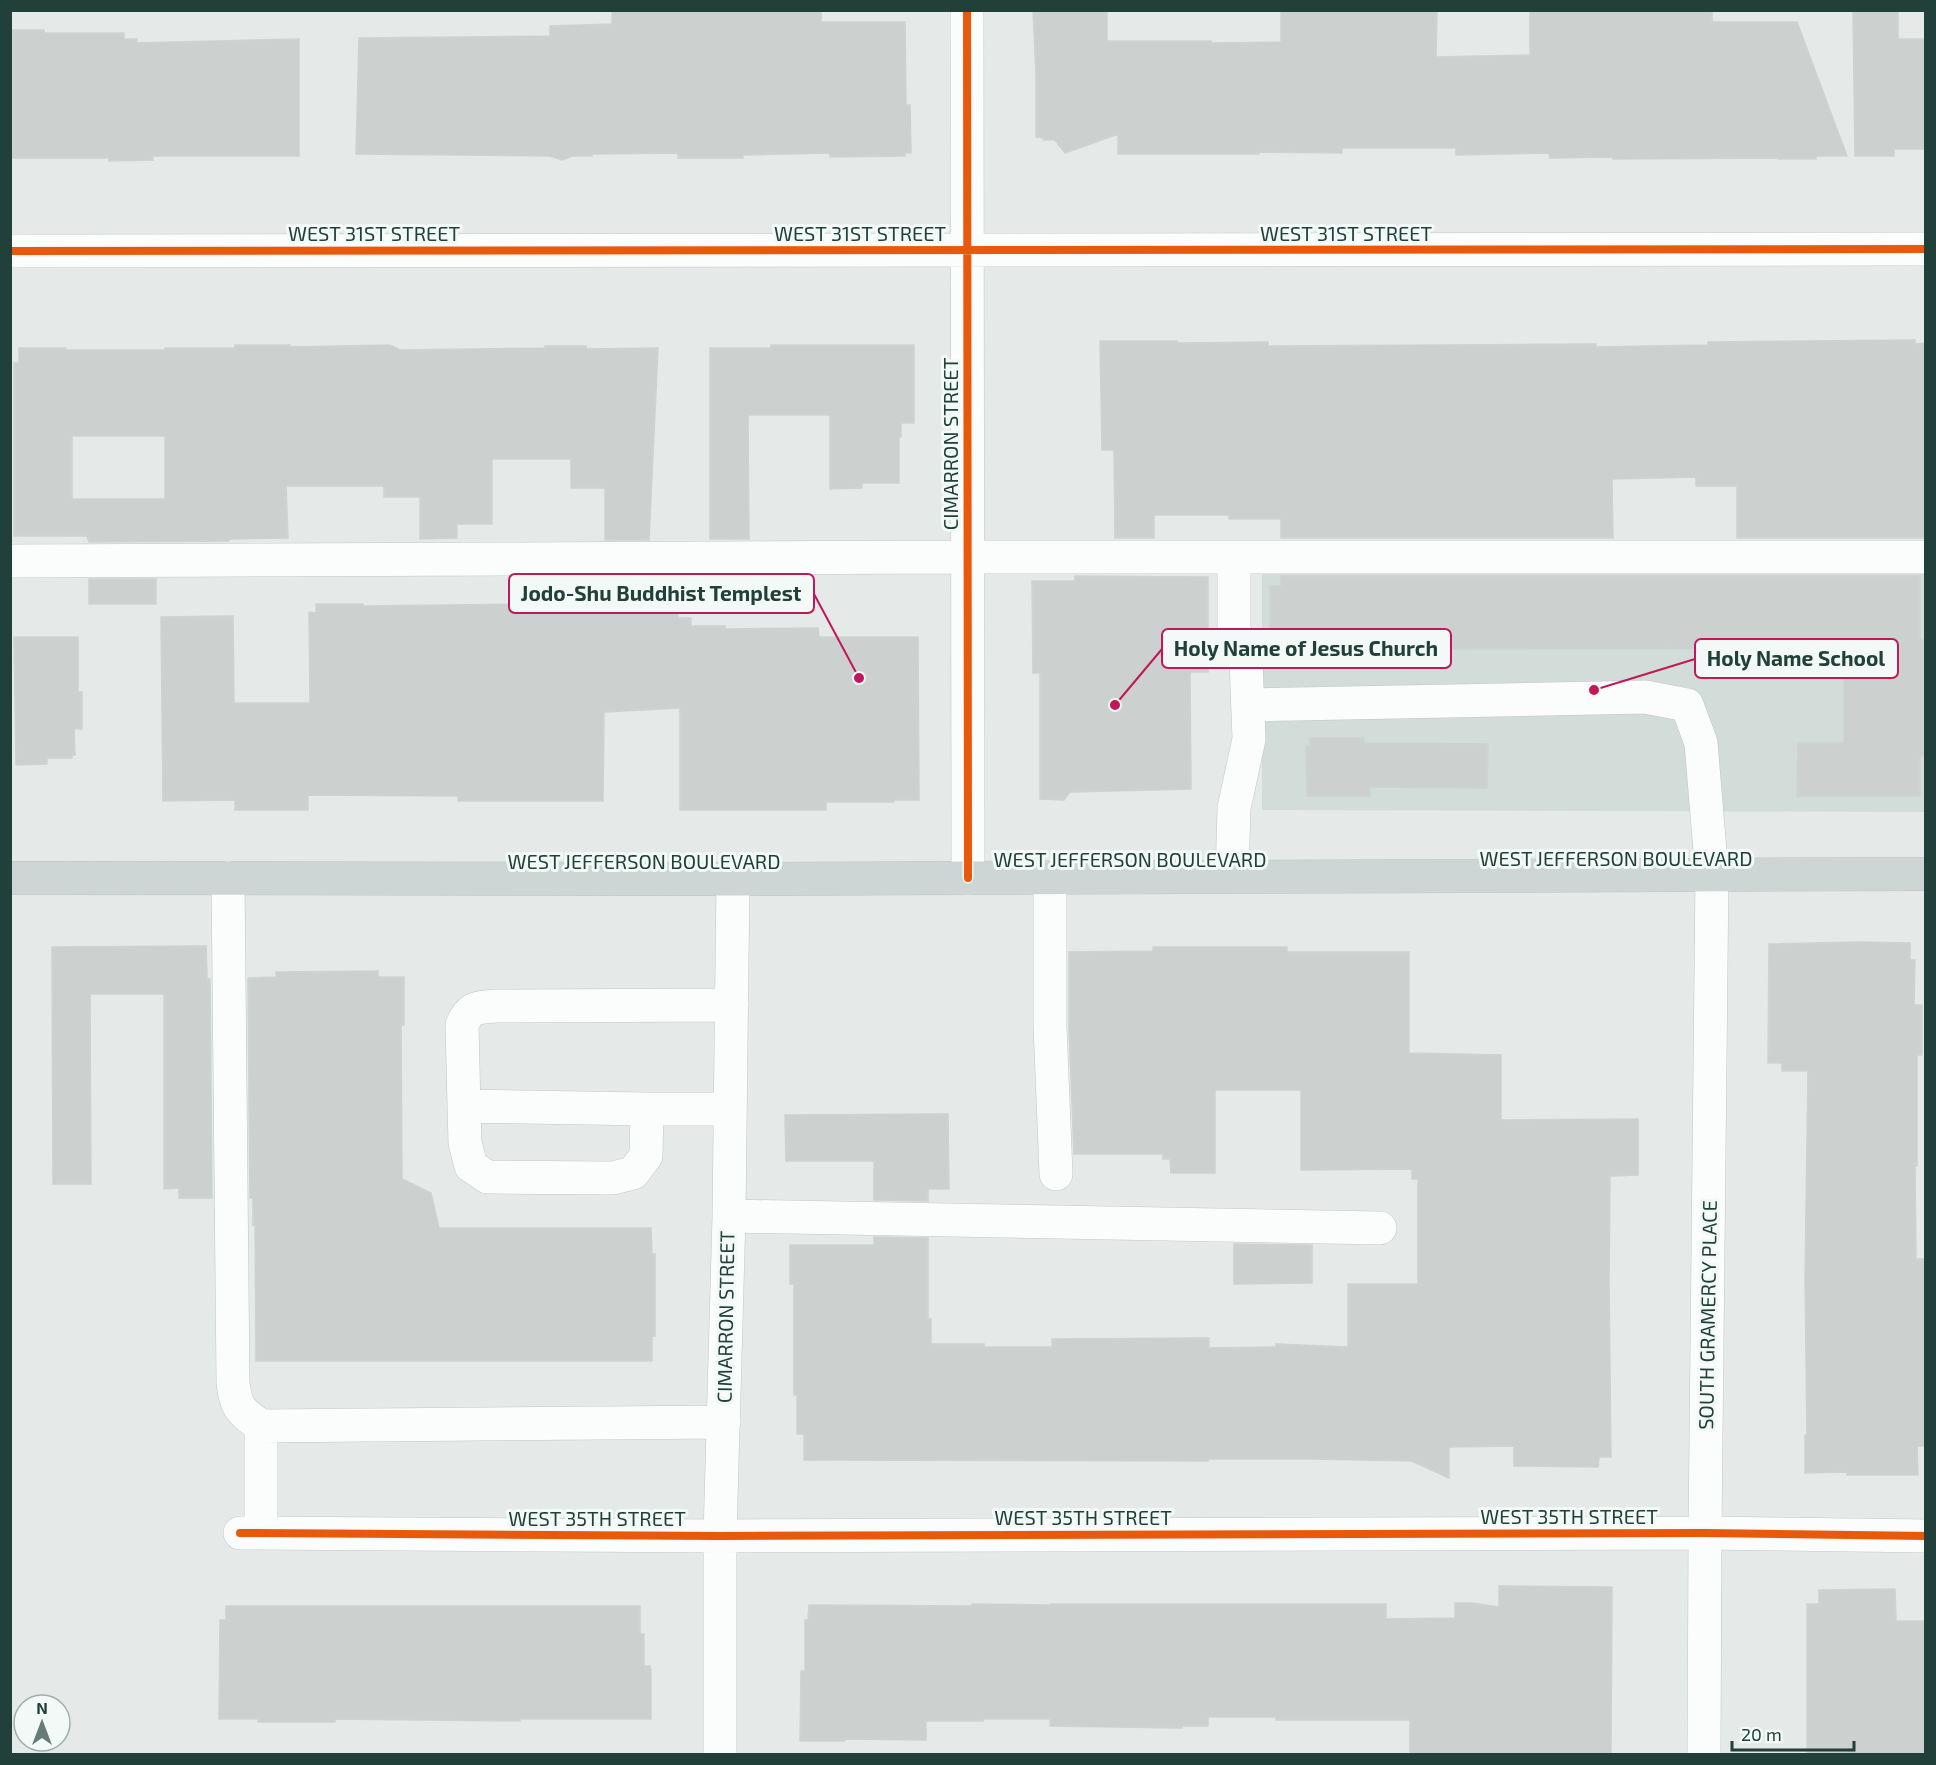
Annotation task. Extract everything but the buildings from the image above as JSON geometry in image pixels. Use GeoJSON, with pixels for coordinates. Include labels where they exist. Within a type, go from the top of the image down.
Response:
{"type":"FeatureCollection","features":[{"type":"Feature","properties":{"kind":"main road","name":"WEST JEFFERSON BOULEVARD"},"geometry":{"type":"LineString","coordinates":[[10,878],[733,879],[1926,874]]}},
{"type":"Feature","properties":{"kind":"street","name":"CIMARRON STREET"},"geometry":{"type":"LineString","coordinates":[[967,10],[968,878]]}},
{"type":"Feature","properties":{"kind":"street","name":"WEST 31ST STREET"},"geometry":{"type":"LineString","coordinates":[[10,251],[1926,249]]}},
{"type":"Feature","properties":{"kind":"street"},"geometry":{"type":"LineString","coordinates":[[10,561],[968,557],[1926,557]]}},
{"type":"Feature","properties":{"kind":"street"},"geometry":{"type":"LineString","coordinates":[[1232,876],[1234,808],[1249,739],[1246,660],[1234,629],[1234,557]]}},
{"type":"Feature","properties":{"kind":"street","name":"SOUTH GRAMERCY PLACE"},"geometry":{"type":"LineString","coordinates":[[1248,705],[1646,697],[1687,705],[1701,743],[1712,875],[1704,1755]]}},
{"type":"Feature","properties":{"kind":"street"},"geometry":{"type":"LineString","coordinates":[[1050,877],[1050,1026],[1056,1174]]}},
{"type":"Feature","properties":{"kind":"street"},"geometry":{"type":"LineString","coordinates":[[228,878],[232,1383],[235,1398],[241,1410],[261,1426],[724,1422]]}},
{"type":"Feature","properties":{"kind":"street","name":"CIMARRON STREET"},"geometry":{"type":"LineString","coordinates":[[720,1755],[720,1536],[729,1216],[733,879]]}},
{"type":"Feature","properties":{"kind":"street"},"geometry":{"type":"LineString","coordinates":[[647,1109],[646,1156],[633,1173],[613,1178],[487,1177],[471,1166],[465,1143],[462,1025],[467,1014],[475,1008],[495,1006],[732,1005]]}},
{"type":"Feature","properties":{"kind":"street"},"geometry":{"type":"LineString","coordinates":[[464,1106],[730,1109]]}},
{"type":"Feature","properties":{"kind":"street"},"geometry":{"type":"LineString","coordinates":[[729,1216],[1380,1228]]}},
{"type":"Feature","properties":{"kind":"street","name":"WEST 35TH STREET"},"geometry":{"type":"LineString","coordinates":[[261,1426],[250,1533],[720,1536],[1705,1533],[1926,1536]]}},
{"type":"Feature","properties":{"kind":"shaded area"},"geometry":{"type":"Polygon","coordinates":[[[1262,569],[1925,571],[1925,812],[1262,810],[1262,569]]]}},
{"type":"Feature","properties":{"kind":"cycle path"},"geometry":{"type":"LineString","coordinates":[[967,10],[968,878]]}},
{"type":"Feature","properties":{"kind":"cycle path"},"geometry":{"type":"LineString","coordinates":[[10,251],[1926,249]]}},
{"type":"Feature","properties":{"kind":"cycle path"},"geometry":{"type":"LineString","coordinates":[[240,1533],[720,1536],[1705,1533],[1926,1536]]}},
{"type":"Feature","properties":{"kind":"place","name":"Jodo-Shu Buddhist Templest"},"geometry":{"type":"Point","coordinates":[859,678]}},
{"type":"Feature","properties":{"kind":"place","name":"Holy Name School"},"geometry":{"type":"Point","coordinates":[1594,690]}},
{"type":"Feature","properties":{"kind":"place","name":"Holy Name of Jesus Church"},"geometry":{"type":"Point","coordinates":[1115,705]}}]}
